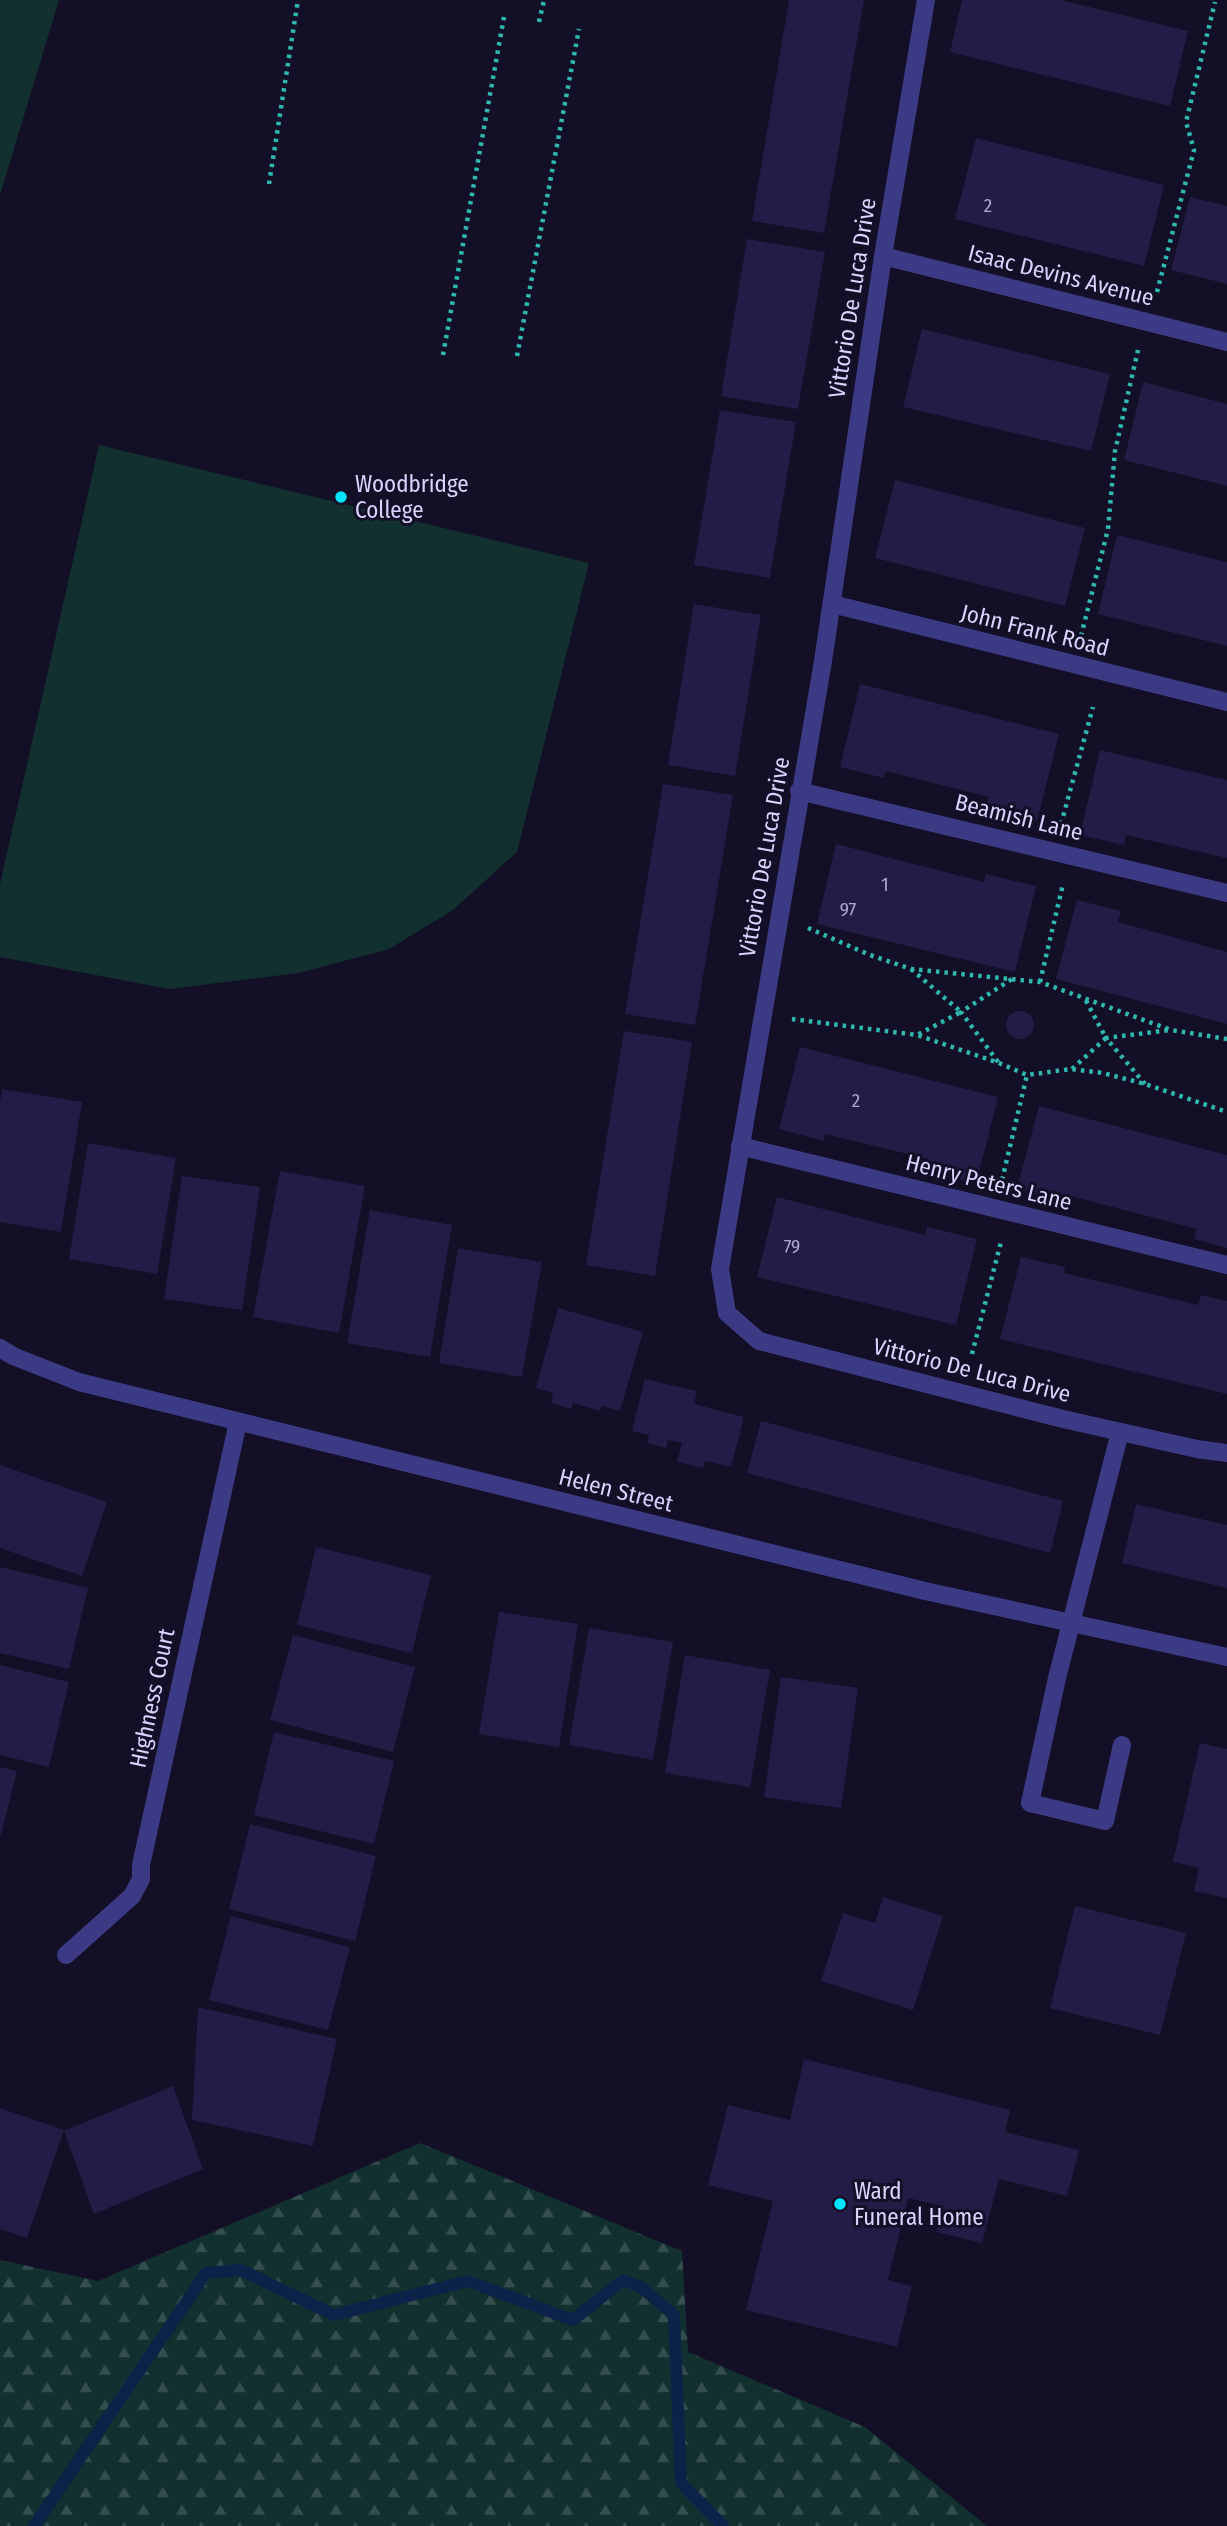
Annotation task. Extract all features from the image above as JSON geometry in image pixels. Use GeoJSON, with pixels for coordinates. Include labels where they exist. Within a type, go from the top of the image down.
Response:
{"type":"FeatureCollection","features":[{"type":"Feature","properties":{"kind":"street","name":"Vittorio De Luca Drive"},"geometry":{"type":"LineString","coordinates":[[926,0],[883,256],[832,604],[720,1269],[727,1313],[759,1341],[1120,1432],[1197,1449],[1227,1452]]}},
{"type":"Feature","properties":{"kind":"street","name":"Isaac Devins Avenue"},"geometry":{"type":"LineString","coordinates":[[883,256],[1227,342]]}},
{"type":"Feature","properties":{"kind":"street","name":"John Frank Road"},"geometry":{"type":"LineString","coordinates":[[832,604],[1227,702]]}},
{"type":"Feature","properties":{"kind":"street","name":"Beamish Lane"},"geometry":{"type":"LineString","coordinates":[[799,791],[1227,892]]}},
{"type":"Feature","properties":{"kind":"street","name":"Henry Peters Lane"},"geometry":{"type":"LineString","coordinates":[[740,1146],[1227,1265]]}},
{"type":"Feature","properties":{"kind":"street","name":"Helen Street"},"geometry":{"type":"LineString","coordinates":[[0,1348],[13,1356],[79,1382],[925,1591],[1227,1657]]}},
{"type":"Feature","properties":{"kind":"street","name":"Highness Court"},"geometry":{"type":"LineString","coordinates":[[65,1955],[132,1896],[141,1879],[141,1865],[238,1422]]}},
{"type":"Feature","properties":{"kind":"street"},"geometry":{"type":"LineString","coordinates":[[1120,1432],[1071,1622],[1030,1803],[1105,1821],[1122,1745]]}},
{"type":"Feature","properties":{"kind":"path"},"geometry":{"type":"LineString","coordinates":[[269,184],[298,0]]}},
{"type":"Feature","properties":{"kind":"path"},"geometry":{"type":"LineString","coordinates":[[540,22],[544,0]]}},
{"type":"Feature","properties":{"kind":"path"},"geometry":{"type":"LineString","coordinates":[[1155,300],[1194,150],[1186,122],[1215,2]]}},
{"type":"Feature","properties":{"kind":"path"},"geometry":{"type":"LineString","coordinates":[[443,355],[504,17]]}},
{"type":"Feature","properties":{"kind":"path"},"geometry":{"type":"LineString","coordinates":[[517,356],[579,29]]}},
{"type":"Feature","properties":{"kind":"path"},"geometry":{"type":"LineString","coordinates":[[1080,640],[1108,529],[1115,451],[1139,346]]}},
{"type":"Feature","properties":{"kind":"path"},"geometry":{"type":"LineString","coordinates":[[1060,828],[1093,708]]}},
{"type":"Feature","properties":{"kind":"path"},"geometry":{"type":"LineString","coordinates":[[1040,982],[1066,876]]}},
{"type":"Feature","properties":{"kind":"path"},"geometry":{"type":"LineString","coordinates":[[799,923],[870,955],[911,969],[1040,982],[1171,1030],[1227,1039]]}},
{"type":"Feature","properties":{"kind":"path"},"geometry":{"type":"LineString","coordinates":[[911,969],[961,1012],[999,1063]]}},
{"type":"Feature","properties":{"kind":"path"},"geometry":{"type":"LineString","coordinates":[[917,1035],[961,1012],[1013,978]]}},
{"type":"Feature","properties":{"kind":"path"},"geometry":{"type":"LineString","coordinates":[[1084,997],[1106,1038],[1145,1084]]}},
{"type":"Feature","properties":{"kind":"path"},"geometry":{"type":"LineString","coordinates":[[784,1018],[917,1035],[1027,1075],[1071,1069],[1103,1073],[1145,1084],[1227,1112]]}},
{"type":"Feature","properties":{"kind":"path"},"geometry":{"type":"LineString","coordinates":[[1071,1069],[1106,1038],[1171,1030]]}},
{"type":"Feature","properties":{"kind":"path"},"geometry":{"type":"LineString","coordinates":[[1001,1186],[1027,1075]]}},
{"type":"Feature","properties":{"kind":"path"},"geometry":{"type":"LineString","coordinates":[[972,1354],[1003,1234]]}},
{"type":"Feature","properties":{"kind":"green space"},"geometry":{"type":"Polygon","coordinates":[[[0,0],[59,0],[0,195],[0,0]]]}},
{"type":"Feature","properties":{"kind":"green space"},"geometry":{"type":"Polygon","coordinates":[[[99,445],[589,563],[517,852],[453,910],[389,949],[299,973],[169,989],[0,957],[0,884],[99,445]]]}},
{"type":"Feature","properties":{"kind":"green space"},"geometry":{"type":"Polygon","coordinates":[[[420,2143],[682,2251],[688,2352],[865,2427],[987,2526],[0,2526],[0,2260],[98,2281],[420,2143]]]}},
{"type":"Feature","properties":{"kind":"building"},"geometry":{"type":"Polygon","coordinates":[[[789,0],[864,0],[824,233],[752,221],[789,0]]]}},
{"type":"Feature","properties":{"kind":"building"},"geometry":{"type":"Polygon","coordinates":[[[962,0],[1061,0],[1188,31],[1170,106],[950,52],[962,0]]]}},
{"type":"Feature","properties":{"kind":"building"},"geometry":{"type":"Polygon","coordinates":[[[976,138],[1164,185],[1144,266],[955,219],[976,138]]]}},
{"type":"Feature","properties":{"kind":"building"},"geometry":{"type":"Polygon","coordinates":[[[1190,197],[1227,206],[1227,284],[1171,270],[1190,197]]]}},
{"type":"Feature","properties":{"kind":"building"},"geometry":{"type":"Polygon","coordinates":[[[747,239],[825,252],[798,409],[721,396],[747,239]]]}},
{"type":"Feature","properties":{"kind":"building"},"geometry":{"type":"Polygon","coordinates":[[[922,329],[1110,374],[1091,451],[903,407],[922,329]]]}},
{"type":"Feature","properties":{"kind":"building"},"geometry":{"type":"Polygon","coordinates":[[[1143,382],[1227,404],[1227,486],[1124,460],[1143,382]]]}},
{"type":"Feature","properties":{"kind":"building"},"geometry":{"type":"Polygon","coordinates":[[[720,410],[796,422],[770,578],[694,565],[720,410]]]}},
{"type":"Feature","properties":{"kind":"building"},"geometry":{"type":"Polygon","coordinates":[[[895,480],[1085,528],[1065,606],[875,558],[895,480]]]}},
{"type":"Feature","properties":{"kind":"building"},"geometry":{"type":"Polygon","coordinates":[[[1117,535],[1227,562],[1227,646],[1098,614],[1117,535]]]}},
{"type":"Feature","properties":{"kind":"building"},"geometry":{"type":"Polygon","coordinates":[[[694,604],[761,615],[735,776],[668,765],[694,604]]]}},
{"type":"Feature","properties":{"kind":"building"},"geometry":{"type":"Polygon","coordinates":[[[860,684],[1059,734],[1037,821],[986,808],[989,797],[886,771],[884,778],[840,767],[860,684]]]}},
{"type":"Feature","properties":{"kind":"building"},"geometry":{"type":"Polygon","coordinates":[[[1100,750],[1227,780],[1227,858],[1126,835],[1124,845],[1080,835],[1100,750]]]}},
{"type":"Feature","properties":{"kind":"building"},"geometry":{"type":"Polygon","coordinates":[[[663,784],[733,795],[695,1025],[625,1014],[663,784]]]}},
{"type":"Feature","properties":{"kind":"building"},"geometry":{"type":"Polygon","coordinates":[[[836,844],[984,882],[986,874],[1036,886],[1015,972],[817,924],[836,844]]]}},
{"type":"Feature","properties":{"kind":"building"},"geometry":{"type":"Polygon","coordinates":[[[1077,900],[1121,911],[1118,922],[1227,952],[1227,1024],[1056,979],[1077,900]]]}},
{"type":"Feature","properties":{"kind":"building"},"geometry":{"type":"Polygon","coordinates":[[[1020,1011],[1030,1015],[1034,1025],[1030,1035],[1020,1039],[1010,1035],[1006,1025],[1010,1015],[1020,1011]]]}},
{"type":"Feature","properties":{"kind":"building"},"geometry":{"type":"Polygon","coordinates":[[[624,1031],[692,1042],[655,1276],[586,1265],[624,1031]]]}},
{"type":"Feature","properties":{"kind":"building"},"geometry":{"type":"Polygon","coordinates":[[[800,1047],[998,1097],[976,1184],[925,1171],[928,1159],[825,1134],[824,1141],[779,1129],[800,1047]]]}},
{"type":"Feature","properties":{"kind":"building"},"geometry":{"type":"Polygon","coordinates":[[[2,1089],[82,1102],[61,1232],[0,1222],[2,1089]]]}},
{"type":"Feature","properties":{"kind":"building"},"geometry":{"type":"Polygon","coordinates":[[[1039,1106],[1227,1155],[1227,1248],[1194,1239],[1197,1229],[1063,1194],[1062,1199],[1017,1188],[1039,1106]]]}},
{"type":"Feature","properties":{"kind":"building"},"geometry":{"type":"Polygon","coordinates":[[[88,1143],[176,1158],[157,1274],[69,1259],[88,1143]]]}},
{"type":"Feature","properties":{"kind":"building"},"geometry":{"type":"Polygon","coordinates":[[[280,1171],[365,1186],[339,1333],[253,1317],[280,1171]]]}},
{"type":"Feature","properties":{"kind":"building"},"geometry":{"type":"Polygon","coordinates":[[[182,1176],[260,1187],[242,1310],[164,1299],[182,1176]]]}},
{"type":"Feature","properties":{"kind":"building"},"geometry":{"type":"Polygon","coordinates":[[[777,1197],[925,1235],[927,1227],[977,1239],[956,1325],[757,1277],[777,1197]]]}},
{"type":"Feature","properties":{"kind":"building"},"geometry":{"type":"Polygon","coordinates":[[[370,1210],[452,1225],[430,1357],[347,1343],[370,1210]]]}},
{"type":"Feature","properties":{"kind":"building"},"geometry":{"type":"Polygon","coordinates":[[[458,1248],[542,1262],[522,1377],[439,1363],[458,1248]]]}},
{"type":"Feature","properties":{"kind":"building"},"geometry":{"type":"Polygon","coordinates":[[[1021,1257],[1065,1267],[1064,1273],[1198,1305],[1201,1295],[1227,1301],[1227,1394],[1000,1339],[1021,1257]]]}},
{"type":"Feature","properties":{"kind":"building"},"geometry":{"type":"Polygon","coordinates":[[[558,1308],[643,1332],[620,1411],[602,1406],[600,1411],[573,1403],[571,1409],[551,1403],[553,1393],[536,1388],[558,1308]]]}},
{"type":"Feature","properties":{"kind":"building"},"geometry":{"type":"Polygon","coordinates":[[[645,1379],[697,1391],[694,1404],[744,1417],[731,1467],[705,1461],[703,1468],[677,1462],[682,1443],[668,1440],[666,1448],[647,1443],[649,1435],[632,1431],[645,1379]]]}},
{"type":"Feature","properties":{"kind":"building"},"geometry":{"type":"Polygon","coordinates":[[[761,1421],[1063,1501],[1050,1553],[747,1473],[761,1421]]]}},
{"type":"Feature","properties":{"kind":"building"},"geometry":{"type":"Polygon","coordinates":[[[0,1465],[107,1502],[82,1576],[0,1548],[0,1465]]]}},
{"type":"Feature","properties":{"kind":"building"},"geometry":{"type":"Polygon","coordinates":[[[1136,1504],[1227,1525],[1227,1588],[1122,1563],[1136,1504]]]}},
{"type":"Feature","properties":{"kind":"building"},"geometry":{"type":"Polygon","coordinates":[[[316,1547],[431,1575],[412,1653],[297,1625],[316,1547]]]}},
{"type":"Feature","properties":{"kind":"building"},"geometry":{"type":"Polygon","coordinates":[[[0,1567],[88,1588],[69,1669],[0,1653],[0,1567]]]}},
{"type":"Feature","properties":{"kind":"building"},"geometry":{"type":"Polygon","coordinates":[[[499,1612],[578,1624],[559,1747],[479,1734],[499,1612]]]}},
{"type":"Feature","properties":{"kind":"building"},"geometry":{"type":"Polygon","coordinates":[[[589,1628],[673,1642],[653,1760],[569,1745],[589,1628]]]}},
{"type":"Feature","properties":{"kind":"building"},"geometry":{"type":"Polygon","coordinates":[[[293,1635],[415,1667],[393,1752],[270,1720],[293,1635]]]}},
{"type":"Feature","properties":{"kind":"building"},"geometry":{"type":"Polygon","coordinates":[[[685,1655],[770,1670],[750,1787],[665,1773],[685,1655]]]}},
{"type":"Feature","properties":{"kind":"building"},"geometry":{"type":"Polygon","coordinates":[[[0,1665],[69,1682],[49,1767],[0,1755],[0,1665]]]}},
{"type":"Feature","properties":{"kind":"building"},"geometry":{"type":"Polygon","coordinates":[[[781,1677],[858,1688],[841,1808],[764,1797],[781,1677]]]}},
{"type":"Feature","properties":{"kind":"building"},"geometry":{"type":"Polygon","coordinates":[[[274,1732],[394,1761],[374,1844],[254,1815],[274,1732]]]}},
{"type":"Feature","properties":{"kind":"building"},"geometry":{"type":"Polygon","coordinates":[[[1200,1743],[1227,1749],[1227,1898],[1194,1891],[1199,1868],[1173,1862],[1200,1743]]]}},
{"type":"Feature","properties":{"kind":"building"},"geometry":{"type":"Polygon","coordinates":[[[0,1767],[17,1771],[1,1835],[0,1835],[0,1767]]]}},
{"type":"Feature","properties":{"kind":"building"},"geometry":{"type":"Polygon","coordinates":[[[250,1824],[376,1856],[355,1941],[229,1909],[250,1824]]]}},
{"type":"Feature","properties":{"kind":"building"},"geometry":{"type":"Polygon","coordinates":[[[883,1897],[943,1916],[913,2010],[821,1981],[843,1913],[875,1923],[883,1897]]]}},
{"type":"Feature","properties":{"kind":"building"},"geometry":{"type":"Polygon","coordinates":[[[1075,1906],[1186,1933],[1160,2035],[1050,2008],[1075,1906]]]}},
{"type":"Feature","properties":{"kind":"building"},"geometry":{"type":"Polygon","coordinates":[[[231,1916],[350,1947],[328,2030],[209,2000],[231,1916]]]}},
{"type":"Feature","properties":{"kind":"building"},"geometry":{"type":"Polygon","coordinates":[[[198,2007],[337,2039],[313,2146],[192,2120],[198,2007]]]}},
{"type":"Feature","properties":{"kind":"building","name":"Ward Funeral Home"},"geometry":{"type":"Polygon","coordinates":[[[804,2059],[1010,2110],[1005,2132],[1079,2150],[1067,2196],[999,2179],[982,2243],[936,2232],[942,2206],[908,2198],[888,2280],[912,2286],[897,2347],[746,2310],[773,2201],[708,2185],[728,2105],[790,2120],[804,2059]]]}},
{"type":"Feature","properties":{"kind":"building"},"geometry":{"type":"Polygon","coordinates":[[[173,2086],[203,2169],[94,2214],[64,2131],[173,2086]]]}},
{"type":"Feature","properties":{"kind":"building"},"geometry":{"type":"Polygon","coordinates":[[[0,2108],[64,2130],[27,2238],[0,2229],[0,2108]]]}},
{"type":"Feature","properties":{"kind":"waterway"},"geometry":{"type":"LineString","coordinates":[[34,2526],[206,2273],[241,2270],[334,2315],[468,2281],[573,2320],[623,2280],[641,2287],[674,2315],[681,2483],[723,2526]]}},
{"type":"Feature","properties":{"kind":"place","name":"Woodbridge College"},"geometry":{"type":"Point","coordinates":[341,497]}},
{"type":"Feature","properties":{"kind":"place","name":"Ward Funeral Home"},"geometry":{"type":"Point","coordinates":[840,2204]}}]}
